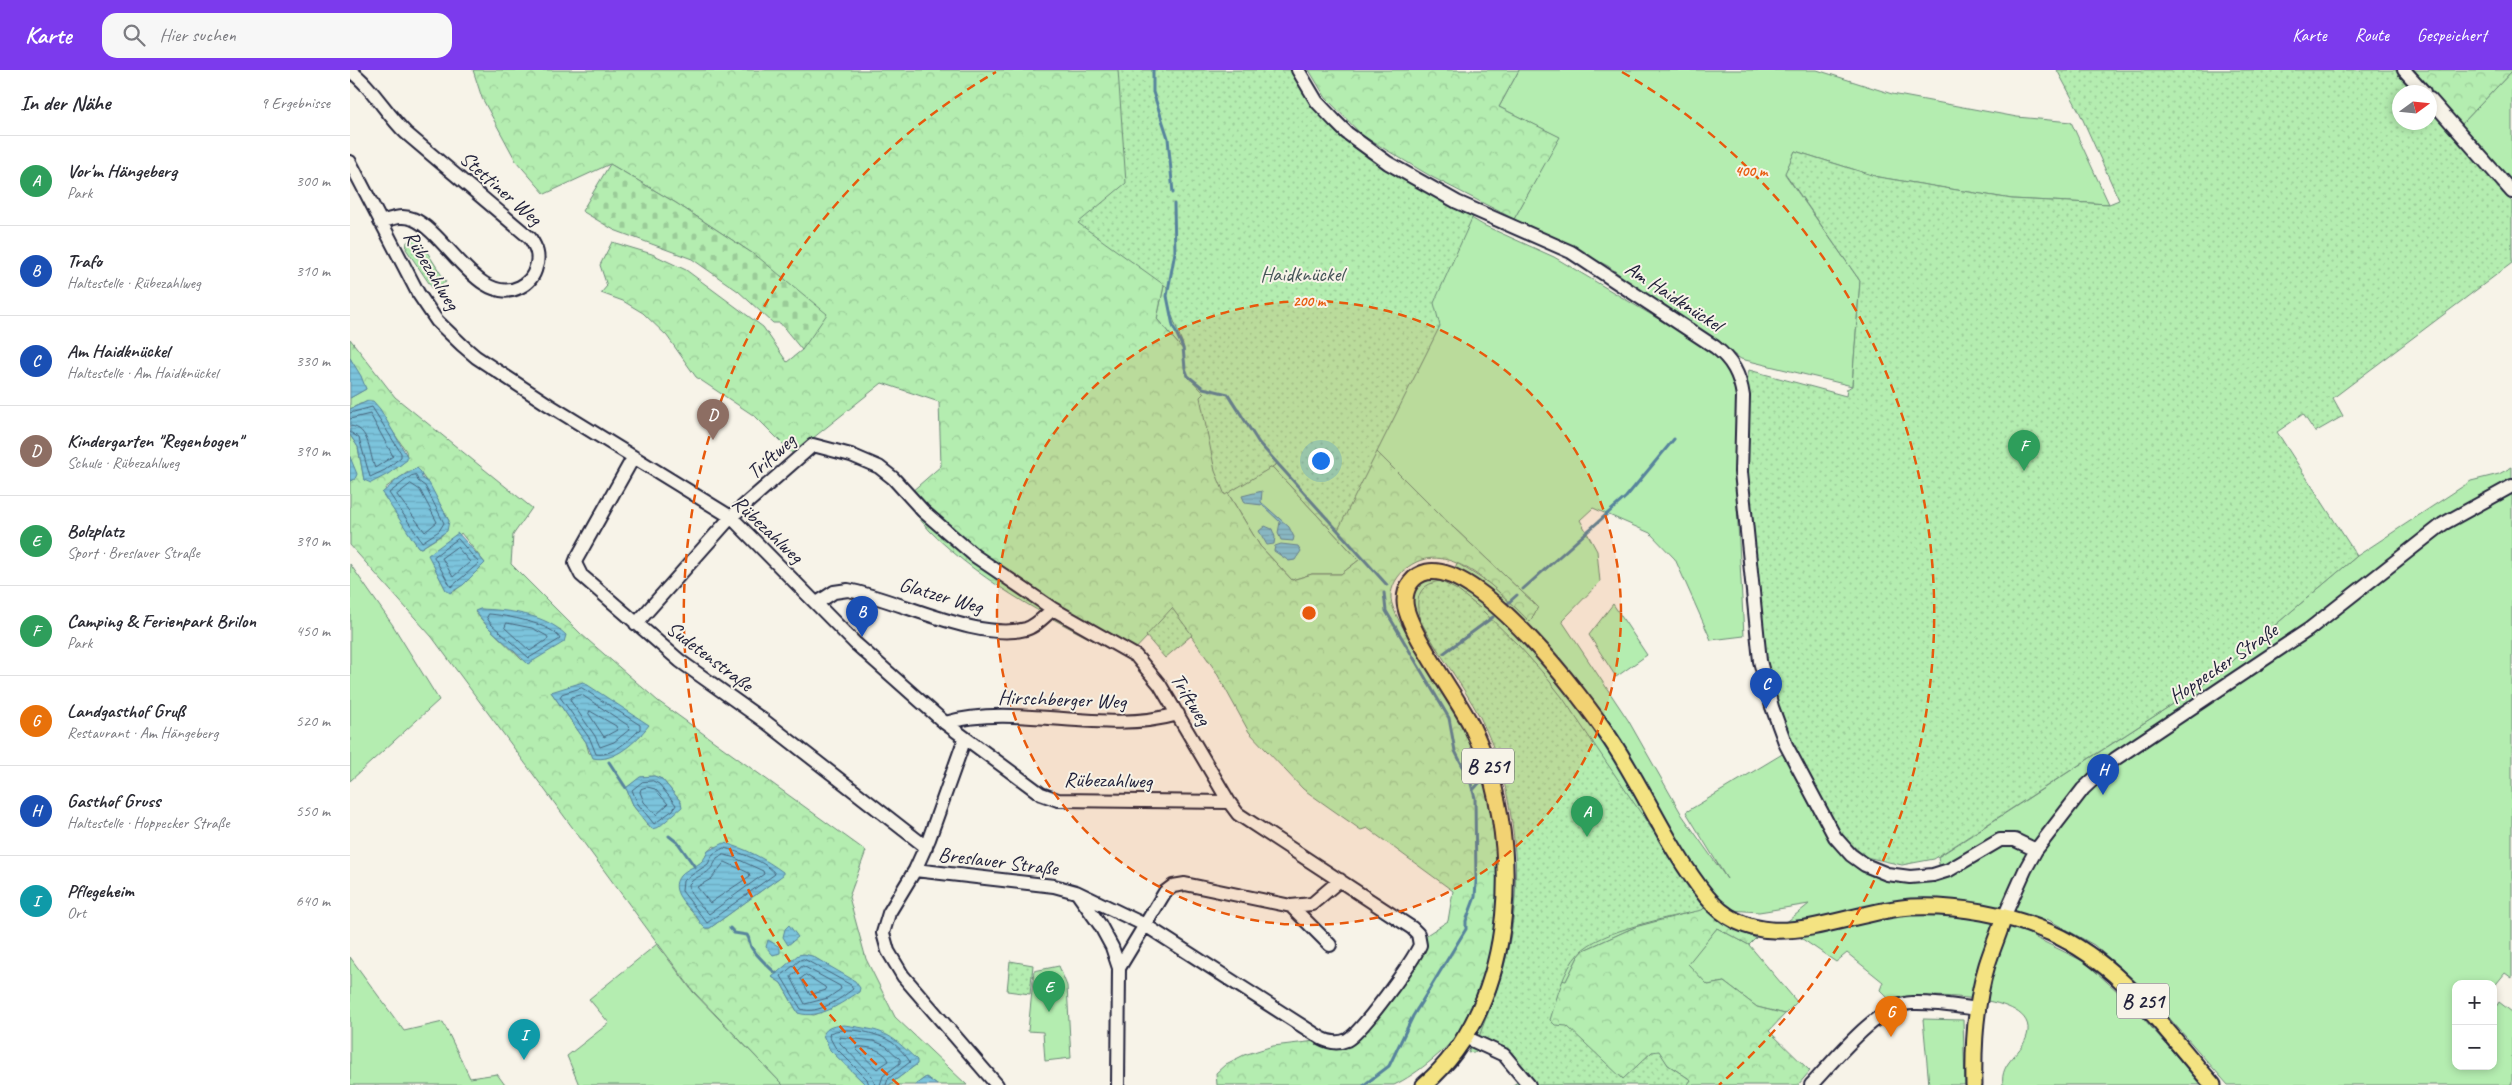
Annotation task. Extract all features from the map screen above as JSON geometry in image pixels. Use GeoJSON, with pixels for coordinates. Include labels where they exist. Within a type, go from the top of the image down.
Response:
{"type":"FeatureCollection","features":[{"type":"Feature","properties":{"kind":"main road","name":"B 251"},"geometry":{"type":"LineString","coordinates":[[1424,1085],[1452,1057],[1477,1016],[1487,991],[1500,942],[1505,890],[1504,852],[1496,793],[1485,758],[1462,707],[1408,616],[1405,603],[1407,588],[1412,580],[1424,573],[1436,572],[1452,575],[1477,589],[1505,613],[1545,656],[1610,738],[1706,896],[1735,922],[1757,928],[1784,930],[1817,926],[1888,910],[1926,907],[1963,908],[2004,917],[2048,932],[2103,964],[2152,1011],[2213,1085]]}},
{"type":"Feature","properties":{"kind":"main road"},"geometry":{"type":"LineString","coordinates":[[1974,1085],[1974,1053],[1978,1009],[1987,966],[2004,917]]}},
{"type":"Feature","properties":{"kind":"street","name":"Am Haidknückel"},"geometry":{"type":"LineString","coordinates":[[1298,70],[1317,102],[1334,121],[1388,164],[1457,202],[1572,252],[1715,347],[1732,364],[1741,384],[1743,396],[1741,472],[1756,639],[1762,669],[1772,707],[1793,759],[1827,825],[1850,855],[1876,870],[1910,878],[1934,875],[1949,870],[2000,840],[2015,840],[2036,850]]}},
{"type":"Feature","properties":{"kind":"street"},"geometry":{"type":"LineString","coordinates":[[2404,70],[2418,85]]}},
{"type":"Feature","properties":{"kind":"street","name":"Stettiner Weg"},"geometry":{"type":"LineString","coordinates":[[350,71],[362,82],[387,114],[406,133],[530,238],[538,254],[537,266],[532,276],[524,284],[510,290],[498,290],[482,282],[414,219],[397,217],[380,222]]}},
{"type":"Feature","properties":{"kind":"street"},"geometry":{"type":"LineString","coordinates":[[2437,107],[2512,192]]}},
{"type":"Feature","properties":{"kind":"street","name":"Rübezahlweg"},"geometry":{"type":"LineString","coordinates":[[350,162],[380,222],[428,308],[462,345],[476,357],[633,458],[731,517],[856,642],[945,724],[1048,798],[1229,802]]}},
{"type":"Feature","properties":{"kind":"street","name":"Triftweg"},"geometry":{"type":"LineString","coordinates":[[636,624],[731,517],[813,446],[851,454],[879,467],[906,491],[923,511],[958,542],[1053,608],[1136,656],[1160,685],[1229,802],[1244,818],[1412,928],[1418,934],[1420,944],[1362,1029],[1342,1042],[1332,1042],[1321,1038],[1144,926]]}},
{"type":"Feature","properties":{"kind":"street","name":"Sudetenstraße"},"geometry":{"type":"LineString","coordinates":[[633,458],[575,563],[581,575],[680,662],[781,734],[926,847]]}},
{"type":"Feature","properties":{"kind":"street","name":"Hoppecker Straße"},"geometry":{"type":"LineString","coordinates":[[2004,917],[2036,850],[2083,789],[2125,752],[2308,630],[2443,524],[2512,486]]}},
{"type":"Feature","properties":{"kind":"street","name":"Glatzer Weg"},"geometry":{"type":"LineString","coordinates":[[817,603],[834,592],[848,590],[976,628],[1011,631],[1031,627],[1053,608]]}},
{"type":"Feature","properties":{"kind":"street","name":"Hirschberger Weg"},"geometry":{"type":"LineString","coordinates":[[945,724],[986,716],[1146,721],[1178,714]]}},
{"type":"Feature","properties":{"kind":"street"},"geometry":{"type":"LineString","coordinates":[[965,738],[926,847],[915,870],[884,922],[883,933],[885,944],[903,976],[997,1085]]}},
{"type":"Feature","properties":{"kind":"street","name":"Breslauer Straße"},"geometry":{"type":"LineString","coordinates":[[915,870],[1054,886],[1076,892],[1144,926]]}},
{"type":"Feature","properties":{"kind":"street"},"geometry":{"type":"LineString","coordinates":[[1119,968],[1165,892],[1178,884],[1291,906],[1312,904],[1340,880]]}},
{"type":"Feature","properties":{"kind":"street","name":"Breslauer Straße"},"geometry":{"type":"LineString","coordinates":[[1076,892],[1100,925],[1112,947],[1119,968],[1118,1085]]}},
{"type":"Feature","properties":{"kind":"street"},"geometry":{"type":"LineString","coordinates":[[1291,906],[1330,946]]}},
{"type":"Feature","properties":{"kind":"street"},"geometry":{"type":"LineString","coordinates":[[1811,1085],[1874,1021],[1899,1006],[1912,1003],[1926,1003],[1978,1009]]}},
{"type":"Feature","properties":{"kind":"street"},"geometry":{"type":"LineString","coordinates":[[1465,1037],[1504,1055],[1529,1085]]}},
{"type":"Feature","properties":{"kind":"green space"},"geometry":{"type":"Polygon","coordinates":[[[473,70],[1124,70],[1181,205],[1157,319],[1272,455],[1320,395],[1438,513],[1538,607],[1530,622],[1505,597],[1474,572],[1457,563],[1441,559],[1424,559],[1408,567],[1398,577],[1393,585],[1391,594],[1393,606],[1400,623],[1454,709],[1479,758],[1489,786],[1495,819],[1498,855],[1498,893],[1488,966],[1478,998],[1465,1025],[1452,1042],[1423,1067],[1394,1085],[1217,1085],[1216,1073],[1226,1064],[1244,1055],[1273,1046],[1342,1038],[1358,1027],[1425,936],[1448,921],[1453,891],[1367,828],[1361,830],[1303,789],[1249,732],[1215,670],[1173,610],[1127,658],[1049,617],[999,586],[952,551],[930,531],[903,499],[941,466],[939,402],[882,383],[793,454],[756,417],[696,377],[667,336],[643,313],[623,301],[601,293],[607,286],[600,265],[612,242],[652,254],[686,270],[763,327],[787,362],[802,350],[758,257],[676,203],[610,164],[545,194],[516,161],[482,98],[473,70]],[[1262,456],[1226,490],[1260,546],[1292,580],[1312,574],[1341,574],[1359,560],[1262,456]]]}},
{"type":"Feature","properties":{"kind":"green space","name":"Haidknückel"},"geometry":{"type":"Polygon","coordinates":[[[1118,70],[1293,70],[1312,102],[1439,198],[1473,216],[1434,303],[1440,326],[1338,530],[1277,464],[1225,495],[1215,471],[1200,397],[1204,393],[1185,373],[1184,348],[1170,309],[1167,287],[1078,223],[1126,183],[1118,70]]]}},
{"type":"Feature","properties":{"kind":"green space"},"geometry":{"type":"Polygon","coordinates":[[[1309,70],[1519,70],[1499,107],[1560,137],[1514,219],[1432,177],[1363,136],[1326,98],[1309,70]]]}},
{"type":"Feature","properties":{"kind":"green space"},"geometry":{"type":"Polygon","coordinates":[[[1519,70],[1817,70],[1892,94],[2017,117],[2071,122],[2109,204],[2012,199],[1878,177],[1795,151],[1785,174],[1860,281],[1852,386],[1741,359],[1678,318],[1608,266],[1514,219],[1559,137],[1499,107],[1519,70]]]}},
{"type":"Feature","properties":{"kind":"green space"},"geometry":{"type":"Polygon","coordinates":[[[2057,70],[2395,70],[2409,85],[2392,85],[2392,130],[2437,130],[2437,117],[2512,202],[2512,263],[2333,398],[2343,416],[2315,432],[2303,414],[2277,432],[2357,556],[2210,680],[1934,859],[1902,865],[1866,857],[1837,832],[1781,722],[1765,655],[1748,494],[1744,394],[1749,370],[1846,396],[1847,389],[1852,386],[1860,281],[1785,173],[1795,151],[1878,177],[2012,199],[2109,204],[2119,200],[2079,111],[2057,70]]]}},
{"type":"Feature","properties":{"kind":"green space"},"geometry":{"type":"Polygon","coordinates":[[[2410,70],[2512,70],[2460,126],[2437,100],[2437,85],[2423,85],[2410,70]]]}},
{"type":"Feature","properties":{"kind":"green space"},"geometry":{"type":"Polygon","coordinates":[[[2512,71],[2512,185],[2460,126],[2512,71]]]}},
{"type":"Feature","properties":{"kind":"green space"},"geometry":{"type":"Polygon","coordinates":[[[1333,135],[1483,225],[1554,257],[1709,349],[1728,369],[1736,388],[1737,506],[1744,636],[1711,640],[1675,559],[1650,533],[1593,508],[1580,520],[1597,551],[1600,582],[1562,621],[1628,720],[1682,815],[1727,879],[1686,812],[1784,753],[1809,804],[1831,841],[1857,868],[1872,876],[1889,880],[1941,877],[1938,857],[2210,680],[2357,556],[2471,481],[2499,474],[2512,467],[2512,978],[2505,973],[2497,983],[2497,980],[2452,980],[2452,1070],[2497,1070],[2497,1005],[2499,1002],[2512,1012],[2512,1085],[2228,1085],[2143,988],[2094,945],[2047,919],[2036,938],[2085,962],[2129,1002],[2202,1085],[2003,1085],[2005,1069],[2022,1046],[2028,1031],[2024,1018],[2011,1008],[1992,1002],[1945,996],[1889,999],[1880,990],[1883,982],[1847,953],[1836,962],[1798,936],[1863,924],[1868,906],[1818,919],[1784,924],[1809,904],[1759,912],[1731,910],[1717,898],[1703,910],[1635,927],[1584,950],[1578,957],[1566,981],[1621,1085],[1513,1085],[1521,1080],[1504,1062],[1485,1052],[1468,1053],[1500,969],[1511,926],[1516,862],[1514,829],[1509,797],[1490,735],[1465,687],[1420,624],[1412,605],[1412,596],[1417,584],[1422,581],[1435,579],[1450,581],[1457,563],[1490,584],[1530,621],[1538,607],[1438,513],[1272,455],[1157,319],[1181,206],[1333,135]]]}},
{"type":"Feature","properties":{"kind":"green space"},"geometry":{"type":"Polygon","coordinates":[[[610,164],[676,203],[758,257],[827,314],[802,350],[780,323],[773,323],[738,291],[692,259],[614,230],[582,211],[610,164]]]}},
{"type":"Feature","properties":{"kind":"green space"},"geometry":{"type":"Polygon","coordinates":[[[417,236],[446,282],[433,289],[406,249],[407,242],[417,236]]]}},
{"type":"Feature","properties":{"kind":"green space"},"geometry":{"type":"Polygon","coordinates":[[[350,339],[395,397],[532,508],[513,535],[511,564],[581,634],[658,701],[866,851],[849,897],[866,959],[895,1017],[967,1085],[937,1085],[926,1077],[915,1085],[889,1085],[917,1064],[823,1035],[831,1050],[866,1085],[783,1085],[693,991],[432,637],[350,545],[350,435],[358,447],[364,480],[397,468],[407,459],[406,451],[373,402],[360,404],[350,409],[350,398],[366,389],[350,358],[350,339]],[[417,468],[385,488],[392,506],[418,547],[421,548],[442,535],[449,521],[434,493],[417,468]],[[461,533],[435,568],[446,590],[455,591],[485,563],[461,533]],[[481,609],[475,612],[522,660],[561,630],[536,618],[481,609]],[[551,692],[586,742],[589,753],[606,758],[620,752],[642,734],[551,692]],[[654,776],[641,777],[626,788],[634,807],[650,828],[681,802],[662,779],[654,776]],[[714,846],[708,851],[704,860],[695,867],[684,903],[706,928],[710,928],[780,877],[714,846]],[[812,956],[772,977],[781,983],[798,1013],[814,1015],[833,1008],[829,967],[812,956]]]}},
{"type":"Feature","properties":{"kind":"green space"},"geometry":{"type":"Polygon","coordinates":[[[1262,456],[1359,560],[1341,574],[1312,574],[1292,580],[1260,546],[1226,490],[1262,456]]]}},
{"type":"Feature","properties":{"kind":"green space"},"geometry":{"type":"Polygon","coordinates":[[[350,564],[392,624],[439,700],[350,781],[350,564]]]}},
{"type":"Feature","properties":{"kind":"green space"},"geometry":{"type":"Polygon","coordinates":[[[1440,581],[1457,590],[1480,608],[1519,646],[1543,673],[1562,697],[1651,828],[1667,846],[1706,899],[1706,906],[1702,910],[1619,931],[1589,945],[1573,960],[1561,985],[1550,1020],[1555,1025],[1567,1026],[1623,1079],[1652,1052],[1659,1051],[1668,1065],[1691,1080],[1687,1085],[1537,1085],[1531,1076],[1500,1046],[1480,1041],[1479,1037],[1506,958],[1512,928],[1516,867],[1514,836],[1502,774],[1480,717],[1420,620],[1418,600],[1422,590],[1432,583],[1440,581]]]}},
{"type":"Feature","properties":{"kind":"green space"},"geometry":{"type":"Polygon","coordinates":[[[1613,604],[1647,655],[1616,677],[1589,635],[1613,604]]]}},
{"type":"Feature","properties":{"kind":"green space"},"geometry":{"type":"Polygon","coordinates":[[[1172,608],[1192,635],[1165,658],[1146,636],[1172,608]]]}},
{"type":"Feature","properties":{"kind":"green space"},"geometry":{"type":"Polygon","coordinates":[[[1706,908],[1730,926],[1756,938],[1749,945],[1717,928],[1688,964],[1708,985],[1724,982],[1757,1007],[1785,1014],[1769,1031],[1810,1071],[1798,1085],[1687,1085],[1691,1080],[1668,1065],[1663,1058],[1652,1052],[1619,1083],[1550,1031],[1544,999],[1556,979],[1566,981],[1578,957],[1584,950],[1635,927],[1706,908]]]}},
{"type":"Feature","properties":{"kind":"green space"},"geometry":{"type":"Polygon","coordinates":[[[1717,928],[1749,945],[1797,1002],[1785,1014],[1757,1007],[1724,982],[1708,985],[1687,964],[1717,928]]]}},
{"type":"Feature","properties":{"kind":"green space"},"geometry":{"type":"Polygon","coordinates":[[[657,944],[693,992],[783,1085],[579,1085],[567,1056],[609,1023],[589,999],[657,944]]]}},
{"type":"Feature","properties":{"kind":"green space"},"geometry":{"type":"Polygon","coordinates":[[[350,957],[404,1031],[443,1022],[470,1078],[497,1074],[505,1085],[350,1085],[350,957]]]}},
{"type":"Feature","properties":{"kind":"green space"},"geometry":{"type":"Polygon","coordinates":[[[1010,961],[1033,965],[1030,994],[1007,991],[1010,961]]]}},
{"type":"Feature","properties":{"kind":"green space"},"geometry":{"type":"Polygon","coordinates":[[[1059,966],[1067,986],[1071,1058],[1045,1061],[1043,1032],[1028,1031],[1034,971],[1059,966]]]}},
{"type":"Feature","properties":{"kind":"green space"},"geometry":{"type":"Polygon","coordinates":[[[1923,1019],[1963,1020],[1965,1085],[1929,1085],[1923,1019]]]}},
{"type":"Feature","properties":{"kind":"water"},"geometry":{"type":"Polygon","coordinates":[[[350,358],[361,376],[366,389],[350,398],[350,358]]]}},
{"type":"Feature","properties":{"kind":"water"},"geometry":{"type":"Polygon","coordinates":[[[368,401],[373,401],[380,409],[407,456],[407,460],[388,474],[371,483],[364,480],[358,447],[350,435],[350,409],[368,401]]]}},
{"type":"Feature","properties":{"kind":"water"},"geometry":{"type":"Polygon","coordinates":[[[350,457],[357,474],[355,479],[350,481],[350,457]]]}},
{"type":"Feature","properties":{"kind":"water"},"geometry":{"type":"Polygon","coordinates":[[[417,468],[421,472],[422,478],[429,483],[449,521],[447,531],[421,548],[418,547],[382,493],[399,478],[417,468]]]}},
{"type":"Feature","properties":{"kind":"water"},"geometry":{"type":"Polygon","coordinates":[[[1262,491],[1261,502],[1289,527],[1294,537],[1293,541],[1281,540],[1278,533],[1280,522],[1262,505],[1245,503],[1242,496],[1262,491]]]}},
{"type":"Feature","properties":{"kind":"water"},"geometry":{"type":"Polygon","coordinates":[[[1265,526],[1272,529],[1275,537],[1274,544],[1267,545],[1259,531],[1265,526]]]}},
{"type":"Feature","properties":{"kind":"water"},"geometry":{"type":"Polygon","coordinates":[[[458,533],[485,563],[463,585],[450,593],[446,590],[428,555],[458,533]]]}},
{"type":"Feature","properties":{"kind":"water"},"geometry":{"type":"Polygon","coordinates":[[[1281,544],[1298,546],[1301,551],[1295,560],[1289,561],[1274,551],[1275,546],[1281,544]]]}},
{"type":"Feature","properties":{"kind":"water"},"geometry":{"type":"Polygon","coordinates":[[[480,609],[526,614],[548,622],[566,635],[564,642],[528,664],[488,627],[475,611],[480,609]]]}},
{"type":"Feature","properties":{"kind":"water"},"geometry":{"type":"Polygon","coordinates":[[[583,682],[649,725],[632,744],[617,754],[601,759],[593,758],[586,742],[551,692],[583,682]]]}},
{"type":"Feature","properties":{"kind":"water"},"geometry":{"type":"Polygon","coordinates":[[[654,776],[662,779],[681,802],[682,807],[659,827],[652,829],[634,807],[626,788],[640,777],[654,776]]]}},
{"type":"Feature","properties":{"kind":"water"},"geometry":{"type":"Polygon","coordinates":[[[724,843],[762,858],[783,872],[783,875],[710,928],[705,928],[680,898],[676,887],[677,882],[684,872],[702,861],[708,851],[724,843]]]}},
{"type":"Feature","properties":{"kind":"water"},"geometry":{"type":"Polygon","coordinates":[[[789,925],[798,937],[788,945],[783,937],[785,929],[789,925]]]}},
{"type":"Feature","properties":{"kind":"water"},"geometry":{"type":"Polygon","coordinates":[[[768,940],[780,947],[780,953],[773,955],[766,947],[768,940]]]}},
{"type":"Feature","properties":{"kind":"water"},"geometry":{"type":"Polygon","coordinates":[[[798,955],[812,956],[855,981],[860,988],[859,992],[822,1012],[806,1015],[798,1013],[781,983],[772,977],[798,955]]]}},
{"type":"Feature","properties":{"kind":"water"},"geometry":{"type":"Polygon","coordinates":[[[844,1025],[885,1034],[907,1050],[917,1060],[917,1064],[889,1085],[866,1085],[830,1050],[823,1035],[829,1028],[844,1025]]]}},
{"type":"Feature","properties":{"kind":"water"},"geometry":{"type":"Polygon","coordinates":[[[926,1077],[937,1085],[915,1085],[926,1077]]]}},
{"type":"Feature","properties":{"kind":"waterway"},"geometry":{"type":"LineString","coordinates":[[1153,70],[1153,92],[1168,138],[1173,193]]}},
{"type":"Feature","properties":{"kind":"waterway"},"geometry":{"type":"LineString","coordinates":[[1174,204],[1175,252],[1167,296],[1173,326],[1183,348],[1185,368],[1188,376],[1203,388],[1228,394],[1259,443],[1387,585]]}},
{"type":"Feature","properties":{"kind":"waterway"},"geometry":{"type":"LineString","coordinates":[[1523,589],[1626,497],[1674,439]]}},
{"type":"Feature","properties":{"kind":"waterway"},"geometry":{"type":"LineString","coordinates":[[1364,1085],[1389,1066],[1413,1016],[1466,929],[1466,921],[1475,897],[1476,882],[1475,798],[1470,780],[1455,751],[1449,718],[1386,611],[1384,593]]}},
{"type":"Feature","properties":{"kind":"waterway"},"geometry":{"type":"LineString","coordinates":[[1507,604],[1517,595]]}},
{"type":"Feature","properties":{"kind":"waterway"},"geometry":{"type":"LineString","coordinates":[[1444,653],[1493,617]]}},
{"type":"Feature","properties":{"kind":"waterway"},"geometry":{"type":"LineString","coordinates":[[609,762],[626,788]]}},
{"type":"Feature","properties":{"kind":"waterway"},"geometry":{"type":"LineString","coordinates":[[1473,790],[1482,780]]}},
{"type":"Feature","properties":{"kind":"waterway"},"geometry":{"type":"LineString","coordinates":[[669,836],[678,843],[695,867]]}},
{"type":"Feature","properties":{"kind":"waterway"},"geometry":{"type":"LineString","coordinates":[[730,928],[734,933],[747,935],[752,949],[776,973]]}},
{"type":"Feature","properties":{"kind":"place","name":"Kindergarten \"Regenbogen\""},"geometry":{"type":"Point","coordinates":[713,440]}},
{"type":"Feature","properties":{"kind":"place","name":"Camping & Ferienpark Brilon"},"geometry":{"type":"Point","coordinates":[2024,471]}},
{"type":"Feature","properties":{"kind":"place","name":"Trafo"},"geometry":{"type":"Point","coordinates":[862,637]}},
{"type":"Feature","properties":{"kind":"place","name":"Am Haidknückel"},"geometry":{"type":"Point","coordinates":[1766,709]}},
{"type":"Feature","properties":{"kind":"place","name":"Gasthof Gruss"},"geometry":{"type":"Point","coordinates":[2103,795]}},
{"type":"Feature","properties":{"kind":"place","name":"Vor'm Hängeberg"},"geometry":{"type":"Point","coordinates":[1587,837]}},
{"type":"Feature","properties":{"kind":"place","name":"Bolzplatz"},"geometry":{"type":"Point","coordinates":[1049,1012]}},
{"type":"Feature","properties":{"kind":"place","name":"Landgasthof Gruß"},"geometry":{"type":"Point","coordinates":[1891,1037]}},
{"type":"Feature","properties":{"kind":"place","name":"Pflegeheim"},"geometry":{"type":"Point","coordinates":[524,1060]}}]}
